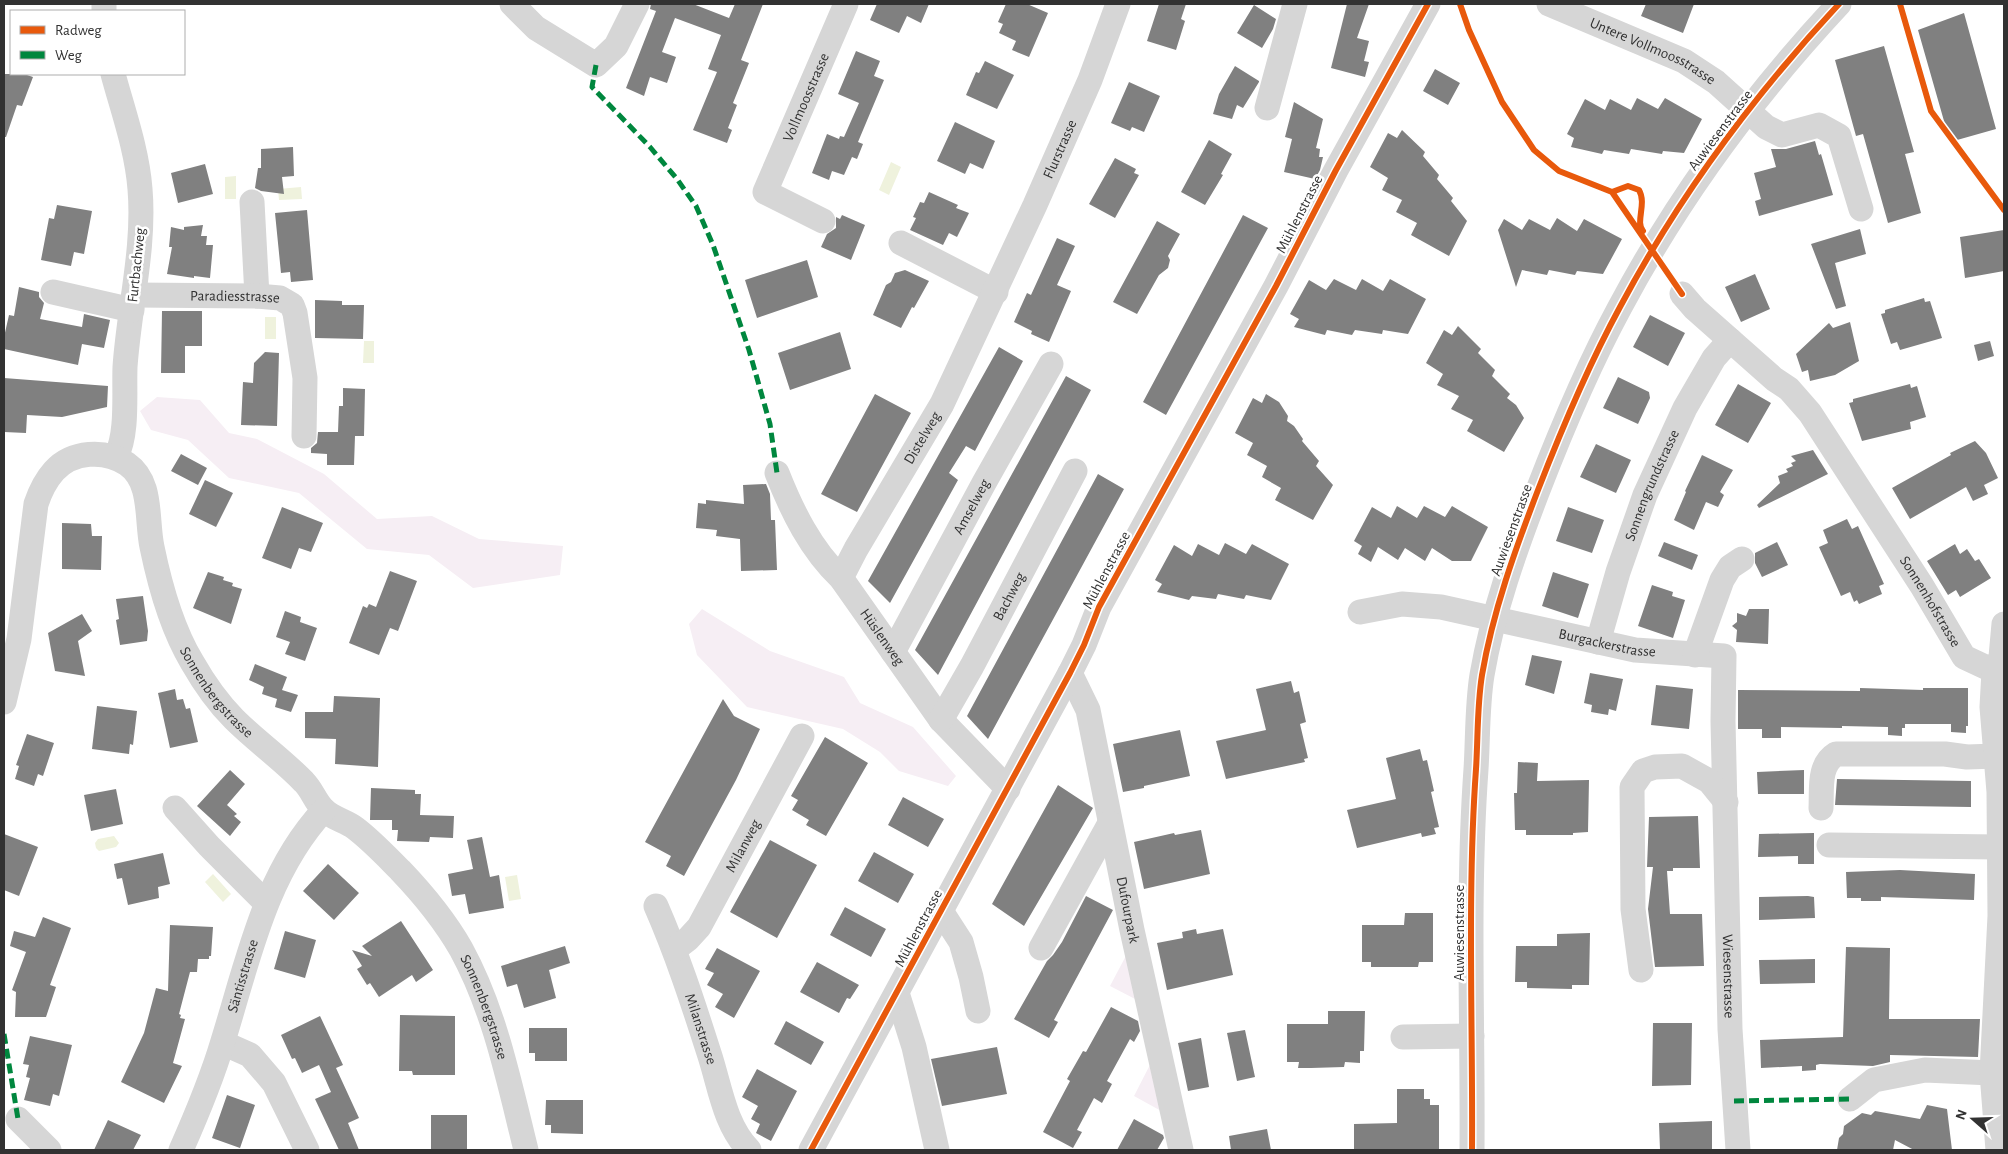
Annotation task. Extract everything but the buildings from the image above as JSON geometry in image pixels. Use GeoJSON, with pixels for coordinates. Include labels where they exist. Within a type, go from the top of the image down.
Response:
{"type":"FeatureCollection","features":[{"type":"Feature","properties":{"kind":"street"},"geometry":{"type":"LineString","coordinates":[[512,4],[536,28],[596,65],[616,46],[637,4]]}},
{"type":"Feature","properties":{"kind":"street","name":"Vollmoosstrasse"},"geometry":{"type":"LineString","coordinates":[[823,221],[765,192],[846,4]]}},
{"type":"Feature","properties":{"kind":"street","name":"Flurstrasse"},"geometry":{"type":"LineString","coordinates":[[996,292],[1086,87],[1118,4]]}},
{"type":"Feature","properties":{"kind":"street"},"geometry":{"type":"LineString","coordinates":[[1267,108],[1295,4]]}},
{"type":"Feature","properties":{"kind":"street","name":"Mühlenstrasse"},"geometry":{"type":"LineString","coordinates":[[811,1150],[1070,673],[1084,645],[1099,607],[1271,295],[1336,170],[1428,4]]}},
{"type":"Feature","properties":{"kind":"street","name":"Untere Vollmoosstrasse"},"geometry":{"type":"LineString","coordinates":[[1549,4],[1684,61],[1716,82],[1766,127],[1782,135],[1819,125],[1839,136],[1860,209]]}},
{"type":"Feature","properties":{"kind":"street","name":"Auwiesenstrasse"},"geometry":{"type":"LineString","coordinates":[[1472,1150],[1472,820],[1482,679],[1494,620],[1516,549],[1586,374],[1620,306],[1659,240],[1698,181],[1749,111],[1806,40],[1839,4]]}},
{"type":"Feature","properties":{"kind":"street","name":"Furtbachweg"},"geometry":{"type":"LineString","coordinates":[[113,75],[133,146],[140,189],[140,230],[126,365],[122,444],[116,457]]}},
{"type":"Feature","properties":{"kind":"street"},"geometry":{"type":"LineString","coordinates":[[252,202],[257,296]]}},
{"type":"Feature","properties":{"kind":"street"},"geometry":{"type":"LineString","coordinates":[[901,243],[996,292]]}},
{"type":"Feature","properties":{"kind":"street","name":"Paradiesstrasse"},"geometry":{"type":"LineString","coordinates":[[53,292],[133,303],[257,296],[285,300],[292,305],[296,313],[305,378],[304,436]]}},
{"type":"Feature","properties":{"kind":"street","name":"Distelweg"},"geometry":{"type":"LineString","coordinates":[[841,578],[856,549],[942,404],[996,292]]}},
{"type":"Feature","properties":{"kind":"street","name":"Sonnenhofstrasse"},"geometry":{"type":"LineString","coordinates":[[1682,294],[1695,309],[1774,379],[1789,389],[1810,413],[1922,586],[1964,657],[1994,671]]}},
{"type":"Feature","properties":{"kind":"street","name":"Sonnengrundstrasse"},"geometry":{"type":"LineString","coordinates":[[1598,642],[1618,572],[1645,495],[1685,408],[1714,358],[1730,340]]}},
{"type":"Feature","properties":{"kind":"street","name":"Amselweg"},"geometry":{"type":"LineString","coordinates":[[893,652],[984,483],[1051,364]]}},
{"type":"Feature","properties":{"kind":"street"},"geometry":{"type":"LineString","coordinates":[[4,702],[19,639],[36,504],[44,484],[55,470],[72,458],[93,453],[116,457]]}},
{"type":"Feature","properties":{"kind":"street","name":"Sonnenbergstrasse"},"geometry":{"type":"LineString","coordinates":[[116,457],[139,476],[148,500],[152,545],[176,634],[214,697],[234,718],[305,783],[324,810],[356,829],[401,871],[432,908],[460,948],[480,991],[497,1037],[526,1150]]}},
{"type":"Feature","properties":{"kind":"street","name":"Bachweg"},"geometry":{"type":"LineString","coordinates":[[941,720],[972,666],[1075,471]]}},
{"type":"Feature","properties":{"kind":"street","name":"Hüslenweg"},"geometry":{"type":"LineString","coordinates":[[777,473],[792,509],[825,563],[841,578],[941,720],[1008,789]]}},
{"type":"Feature","properties":{"kind":"street"},"geometry":{"type":"LineString","coordinates":[[1695,655],[1722,580],[1730,567],[1742,559]]}},
{"type":"Feature","properties":{"kind":"street","name":"Burgackerstrasse"},"geometry":{"type":"LineString","coordinates":[[1360,612],[1402,604],[1441,607],[1635,650],[1724,656]]}},
{"type":"Feature","properties":{"kind":"street"},"geometry":{"type":"LineString","coordinates":[[1998,1150],[1992,1073],[2000,916],[1999,792],[1992,707],[1994,671],[2001,657],[2004,624]]}},
{"type":"Feature","properties":{"kind":"street","name":"Wiesenstrasse"},"geometry":{"type":"LineString","coordinates":[[1724,656],[1723,721],[1730,1029],[1738,1150]]}},
{"type":"Feature","properties":{"kind":"street","name":"Dufourpark"},"geometry":{"type":"LineString","coordinates":[[1070,673],[1088,710],[1132,930],[1182,1150]]}},
{"type":"Feature","properties":{"kind":"street","name":"Milanweg"},"geometry":{"type":"LineString","coordinates":[[675,949],[699,927],[802,736]]}},
{"type":"Feature","properties":{"kind":"street"},"geometry":{"type":"LineString","coordinates":[[1821,808],[1823,768],[1828,759],[1836,754],[1996,756]]}},
{"type":"Feature","properties":{"kind":"street"},"geometry":{"type":"LineString","coordinates":[[1641,970],[1633,909],[1632,787],[1643,771],[1655,767],[1682,766],[1709,781],[1726,802]]}},
{"type":"Feature","properties":{"kind":"street"},"geometry":{"type":"LineString","coordinates":[[175,808],[209,846],[266,903]]}},
{"type":"Feature","properties":{"kind":"street","name":"Säntisstrasse"},"geometry":{"type":"LineString","coordinates":[[181,1150],[202,1102],[223,1043],[266,903],[298,842],[307,828],[324,810]]}},
{"type":"Feature","properties":{"kind":"street"},"geometry":{"type":"LineString","coordinates":[[1041,948],[1110,822]]}},
{"type":"Feature","properties":{"kind":"street"},"geometry":{"type":"LineString","coordinates":[[1829,845],[1999,847]]}},
{"type":"Feature","properties":{"kind":"street","name":"Milanstrasse"},"geometry":{"type":"LineString","coordinates":[[656,906],[675,949],[728,1116],[734,1130],[749,1150]]}},
{"type":"Feature","properties":{"kind":"street"},"geometry":{"type":"LineString","coordinates":[[941,911],[961,942],[978,1011]]}},
{"type":"Feature","properties":{"kind":"street"},"geometry":{"type":"LineString","coordinates":[[897,993],[914,1046],[937,1150]]}},
{"type":"Feature","properties":{"kind":"street"},"geometry":{"type":"LineString","coordinates":[[1403,1037],[1472,1036]]}},
{"type":"Feature","properties":{"kind":"street"},"geometry":{"type":"LineString","coordinates":[[223,1043],[250,1055],[274,1083],[307,1150]]}},
{"type":"Feature","properties":{"kind":"street"},"geometry":{"type":"LineString","coordinates":[[1850,1100],[1874,1080],[1925,1070],[1992,1073]]}},
{"type":"Feature","properties":{"kind":"street"},"geometry":{"type":"LineString","coordinates":[[18,1119],[49,1150]]}},
{"type":"Feature","properties":{"kind":"shaded area"},"geometry":{"type":"Polygon","coordinates":[[[891,162],[901,167],[889,195],[879,190],[891,162]]]}},
{"type":"Feature","properties":{"kind":"shaded area"},"geometry":{"type":"Polygon","coordinates":[[[236,176],[236,199],[225,199],[225,177],[236,176]]]}},
{"type":"Feature","properties":{"kind":"shaded area"},"geometry":{"type":"Polygon","coordinates":[[[301,187],[302,199],[279,200],[278,189],[301,187]]]}},
{"type":"Feature","properties":{"kind":"shaded area"},"geometry":{"type":"Polygon","coordinates":[[[265,317],[276,317],[276,339],[265,339],[265,317]]]}},
{"type":"Feature","properties":{"kind":"shaded area"},"geometry":{"type":"Polygon","coordinates":[[[364,341],[374,341],[374,363],[363,363],[364,341]]]}},
{"type":"Feature","properties":{"kind":"shaded area"},"geometry":{"type":"Polygon","coordinates":[[[157,397],[200,400],[229,433],[257,439],[324,474],[377,519],[432,516],[479,539],[563,546],[560,575],[473,588],[429,555],[367,549],[299,493],[229,478],[188,440],[151,430],[140,411],[157,397]]]}},
{"type":"Feature","properties":{"kind":"shaded area"},"geometry":{"type":"Polygon","coordinates":[[[702,609],[770,651],[844,677],[860,703],[913,727],[956,776],[948,786],[899,771],[880,752],[843,729],[747,707],[697,655],[689,624],[702,609]]]}},
{"type":"Feature","properties":{"kind":"shaded area"},"geometry":{"type":"Polygon","coordinates":[[[114,836],[119,843],[116,847],[99,851],[96,848],[95,843],[98,839],[114,836]]]}},
{"type":"Feature","properties":{"kind":"shaded area"},"geometry":{"type":"Polygon","coordinates":[[[213,874],[231,894],[223,902],[205,882],[213,874]]]}},
{"type":"Feature","properties":{"kind":"shaded area"},"geometry":{"type":"Polygon","coordinates":[[[517,875],[521,899],[509,901],[505,877],[517,875]]]}},
{"type":"Feature","properties":{"kind":"shaded area"},"geometry":{"type":"Polygon","coordinates":[[[1129,950],[1137,1000],[1110,986],[1129,950]]]}},
{"type":"Feature","properties":{"kind":"shaded area"},"geometry":{"type":"Polygon","coordinates":[[[1154,1057],[1163,1112],[1134,1096],[1154,1057]]]}},
{"type":"Feature","properties":{"kind":"marked path"},"geometry":{"type":"LineString","coordinates":[[596,65],[592,87],[650,147],[677,179],[696,206],[713,245],[749,350],[770,424],[777,473]]}},
{"type":"Feature","properties":{"kind":"marked path"},"geometry":{"type":"LineString","coordinates":[[4,1034],[18,1119]]}},
{"type":"Feature","properties":{"kind":"marked path"},"geometry":{"type":"LineString","coordinates":[[1734,1101],[1850,1099]]}},
{"type":"Feature","properties":{"kind":"cycle path"},"geometry":{"type":"LineString","coordinates":[[811,1150],[1070,673],[1084,645],[1099,607],[1276,286],[1336,170],[1428,4]]}},
{"type":"Feature","properties":{"kind":"cycle path"},"geometry":{"type":"LineString","coordinates":[[1460,4],[1469,30],[1502,102],[1534,150],[1559,171],[1612,192],[1682,294]]}},
{"type":"Feature","properties":{"kind":"cycle path"},"geometry":{"type":"LineString","coordinates":[[1472,1150],[1472,864],[1478,710],[1487,651],[1505,581],[1538,490],[1576,397],[1608,329],[1643,266],[1667,226],[1720,148],[1778,74],[1839,4]]}},
{"type":"Feature","properties":{"kind":"cycle path"},"geometry":{"type":"LineString","coordinates":[[1900,4],[1931,111],[2004,210]]}},
{"type":"Feature","properties":{"kind":"cycle path"},"geometry":{"type":"LineString","coordinates":[[1612,192],[1628,186],[1639,190],[1642,201],[1640,223],[1643,231]]}}]}
